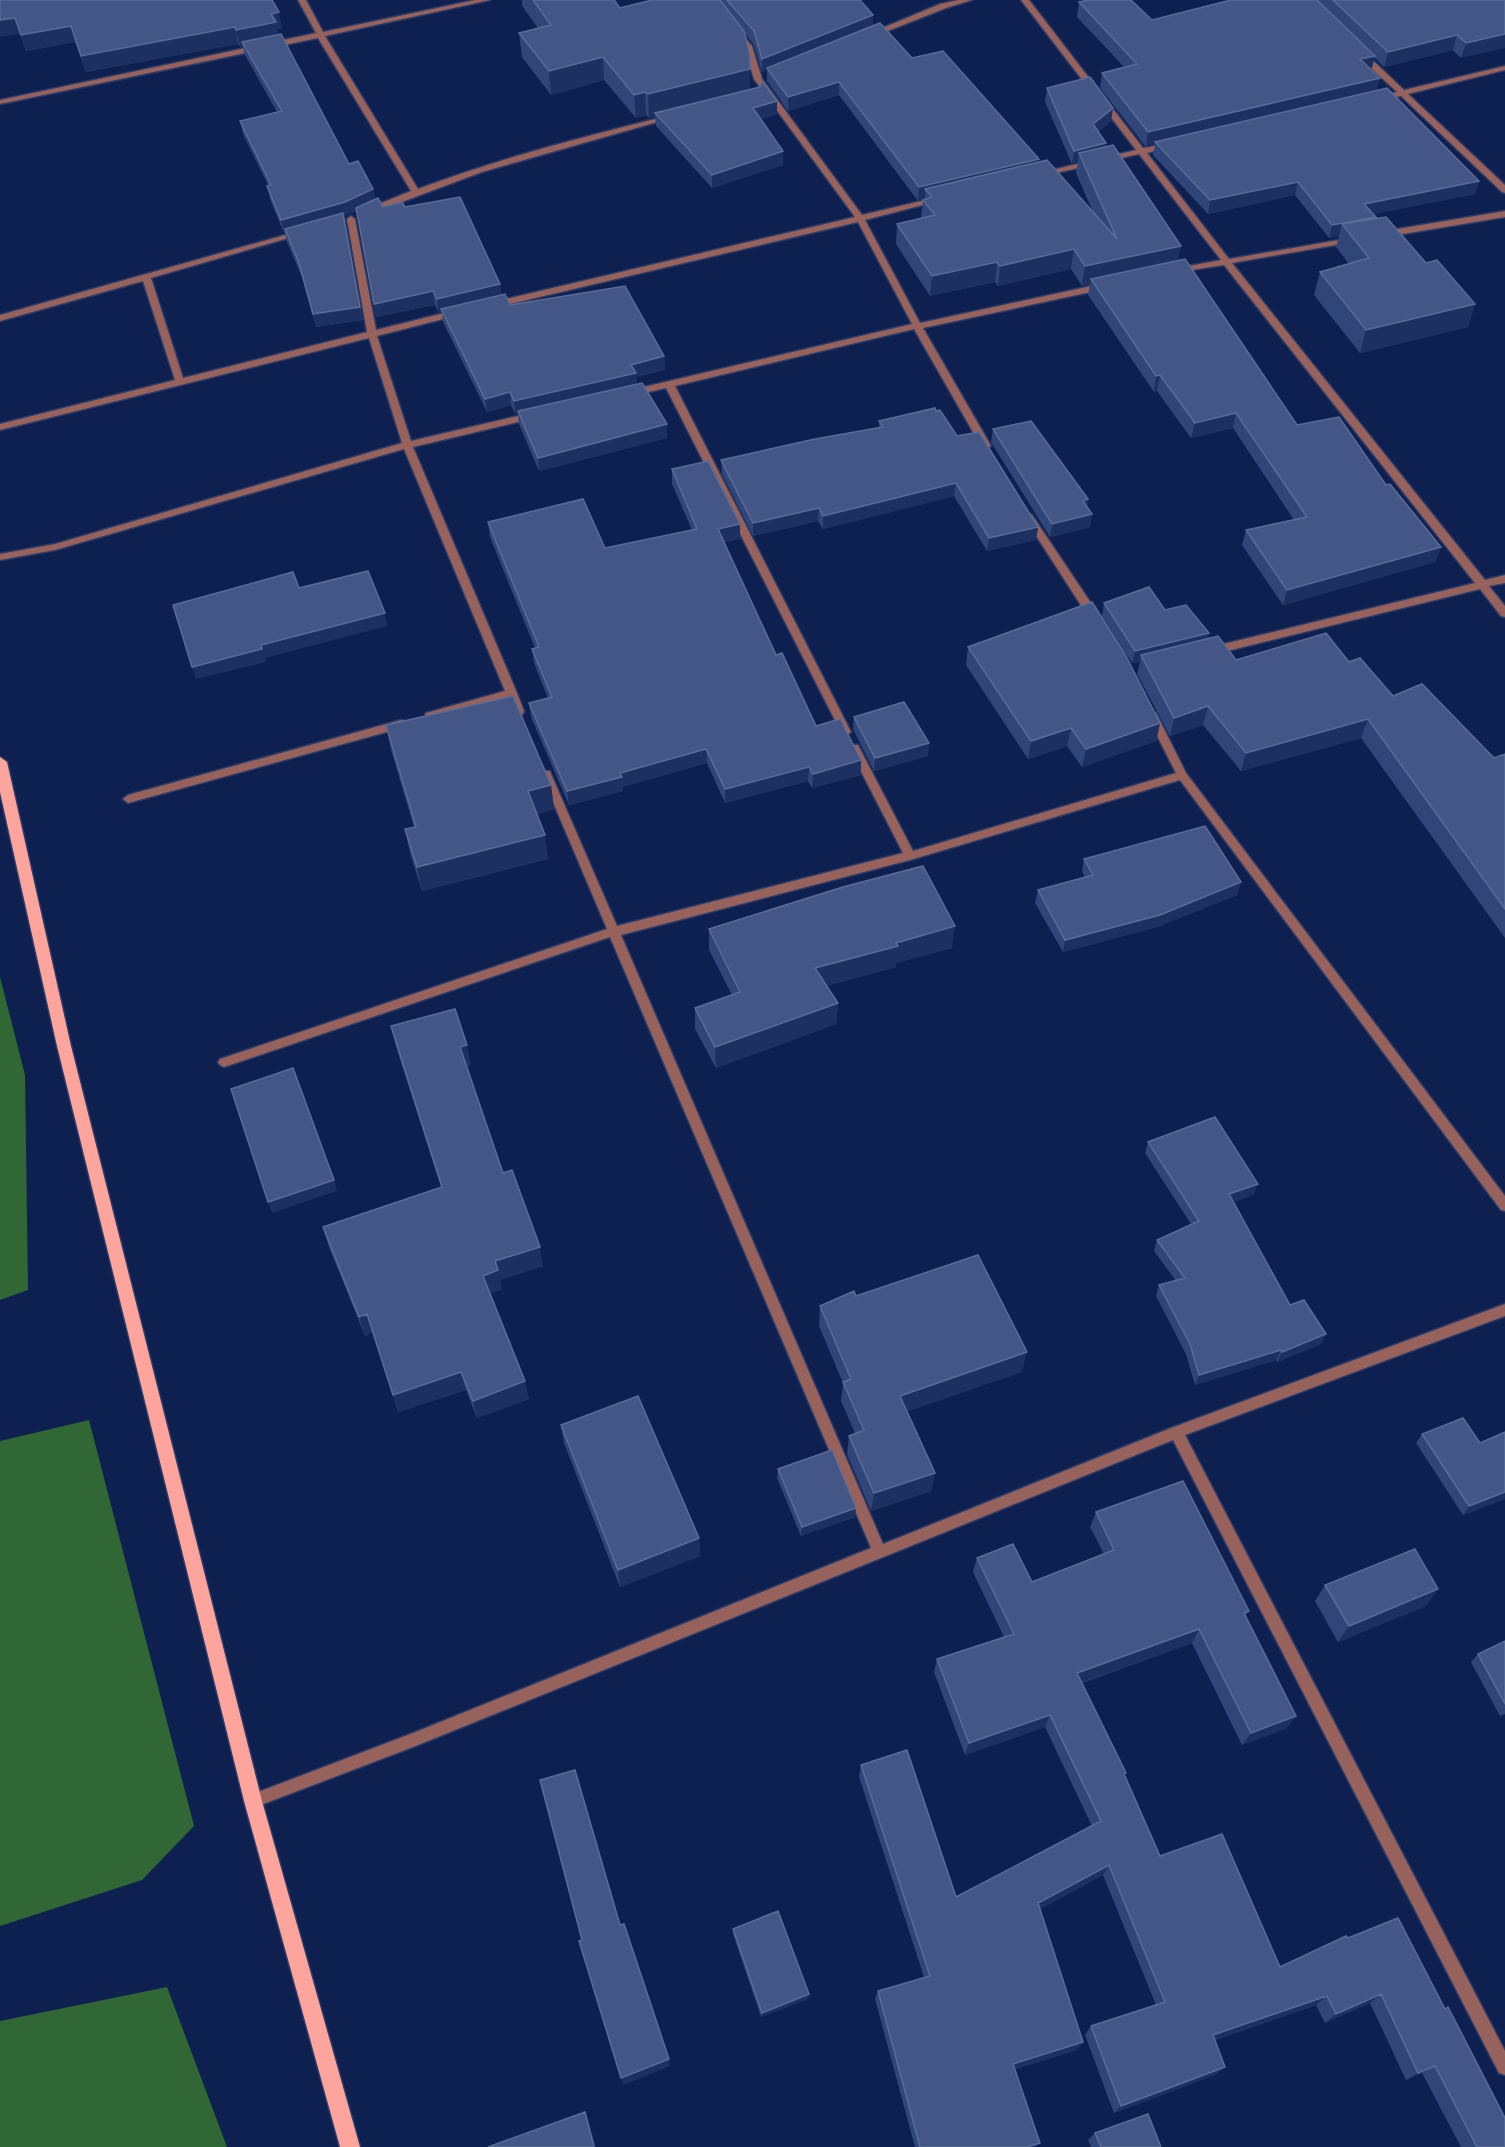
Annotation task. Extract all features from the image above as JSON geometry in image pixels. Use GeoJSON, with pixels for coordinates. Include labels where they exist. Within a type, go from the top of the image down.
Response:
{"type":"FeatureCollection","features":[{"type":"Feature","properties":{"kind":"main road"},"geometry":{"type":"LineString","coordinates":[[0,762],[67,1058],[253,1801],[350,2147]]}},
{"type":"Feature","properties":{"kind":"street"},"geometry":{"type":"LineString","coordinates":[[302,0],[321,36],[415,191]]}},
{"type":"Feature","properties":{"kind":"street"},"geometry":{"type":"LineString","coordinates":[[0,102],[486,0]]}},
{"type":"Feature","properties":{"kind":"street"},"geometry":{"type":"LineString","coordinates":[[865,37],[943,6],[968,0]]}},
{"type":"Feature","properties":{"kind":"street"},"geometry":{"type":"LineString","coordinates":[[1025,0],[1144,151],[1225,260],[1505,613]]}},
{"type":"Feature","properties":{"kind":"street"},"geometry":{"type":"LineString","coordinates":[[728,23],[748,46],[758,79],[860,218],[917,326],[990,453]]}},
{"type":"Feature","properties":{"kind":"street"},"geometry":{"type":"LineString","coordinates":[[1354,47],[1505,190]]}},
{"type":"Feature","properties":{"kind":"street"},"geometry":{"type":"LineString","coordinates":[[1368,101],[1505,68]]}},
{"type":"Feature","properties":{"kind":"street"},"geometry":{"type":"LineString","coordinates":[[758,79],[769,75]]}},
{"type":"Feature","properties":{"kind":"street"},"geometry":{"type":"LineString","coordinates":[[756,96],[758,79]]}},
{"type":"Feature","properties":{"kind":"street"},"geometry":{"type":"LineString","coordinates":[[525,726],[407,445],[372,333],[345,221],[415,191],[531,152],[677,116]]}},
{"type":"Feature","properties":{"kind":"street"},"geometry":{"type":"LineString","coordinates":[[1030,178],[1178,143]]}},
{"type":"Feature","properties":{"kind":"street"},"geometry":{"type":"LineString","coordinates":[[488,306],[951,197]]}},
{"type":"Feature","properties":{"kind":"street"},"geometry":{"type":"LineString","coordinates":[[1377,235],[1505,214]]}},
{"type":"Feature","properties":{"kind":"street"},"geometry":{"type":"LineString","coordinates":[[0,318],[317,229]]}},
{"type":"Feature","properties":{"kind":"street"},"geometry":{"type":"LineString","coordinates":[[1168,273],[1225,260],[1365,237]]}},
{"type":"Feature","properties":{"kind":"street"},"geometry":{"type":"LineString","coordinates":[[146,277],[180,382]]}},
{"type":"Feature","properties":{"kind":"street"},"geometry":{"type":"LineString","coordinates":[[624,395],[917,326],[1111,285]]}},
{"type":"Feature","properties":{"kind":"street"},"geometry":{"type":"LineString","coordinates":[[0,427],[465,311]]}},
{"type":"Feature","properties":{"kind":"street"},"geometry":{"type":"LineString","coordinates":[[669,384],[910,856]]}},
{"type":"Feature","properties":{"kind":"street"},"geometry":{"type":"LineString","coordinates":[[0,557],[55,547],[407,445],[544,413]]}},
{"type":"Feature","properties":{"kind":"street"},"geometry":{"type":"LineString","coordinates":[[1026,512],[1102,631]]}},
{"type":"Feature","properties":{"kind":"street"},"geometry":{"type":"LineString","coordinates":[[1197,654],[1505,579]]}},
{"type":"Feature","properties":{"kind":"street"},"geometry":{"type":"LineString","coordinates":[[128,799],[512,693]]}},
{"type":"Feature","properties":{"kind":"street"},"geometry":{"type":"LineString","coordinates":[[1144,702],[1182,775],[1505,1206]]}},
{"type":"Feature","properties":{"kind":"street"},"geometry":{"type":"LineString","coordinates":[[539,758],[879,1551]]}},
{"type":"Feature","properties":{"kind":"street"},"geometry":{"type":"LineString","coordinates":[[224,1062],[613,932],[910,856],[1182,775]]}},
{"type":"Feature","properties":{"kind":"street"},"geometry":{"type":"LineString","coordinates":[[253,1801],[413,1740],[1176,1432],[1505,1310]]}},
{"type":"Feature","properties":{"kind":"street"},"geometry":{"type":"LineString","coordinates":[[1176,1432],[1505,2067]]}},
{"type":"Feature","properties":{"kind":"green space"},"geometry":{"type":"Polygon","coordinates":[[[0,977],[25,1075],[28,1290],[0,1300],[0,977]]]}},
{"type":"Feature","properties":{"kind":"green space"},"geometry":{"type":"Polygon","coordinates":[[[89,1420],[194,1826],[142,1880],[0,1926],[0,1441],[89,1420]]]}},
{"type":"Feature","properties":{"kind":"green space"},"geometry":{"type":"Polygon","coordinates":[[[167,1987],[227,2147],[0,2147],[0,2021],[167,1987]]]}},
{"type":"Feature","properties":{"kind":"building"},"geometry":{"type":"Polygon","coordinates":[[[0,0],[272,0],[279,12],[271,14],[276,22],[236,30],[235,27],[81,56],[71,26],[21,35],[15,18],[0,20],[0,0]]]}},
{"type":"Feature","properties":{"kind":"building"},"geometry":{"type":"Polygon","coordinates":[[[533,0],[614,0],[620,8],[652,0],[720,0],[744,31],[750,56],[750,69],[648,94],[645,92],[634,95],[603,57],[549,71],[519,33],[551,25],[533,0]]]}},
{"type":"Feature","properties":{"kind":"building"},"geometry":{"type":"Polygon","coordinates":[[[727,0],[860,0],[873,15],[762,59],[754,31],[727,0]]]}},
{"type":"Feature","properties":{"kind":"building"},"geometry":{"type":"Polygon","coordinates":[[[1131,0],[1152,20],[1231,0],[1317,0],[1375,56],[1360,59],[1380,78],[1148,132],[1102,73],[1137,64],[1079,2],[1131,0]]]}},
{"type":"Feature","properties":{"kind":"building"},"geometry":{"type":"Polygon","coordinates":[[[1333,0],[1505,0],[1505,34],[1466,43],[1457,35],[1388,52],[1333,0]]]}},
{"type":"Feature","properties":{"kind":"building"},"geometry":{"type":"Polygon","coordinates":[[[880,23],[912,58],[943,51],[1039,159],[919,187],[839,82],[788,97],[767,68],[880,23]]]}},
{"type":"Feature","properties":{"kind":"building"},"geometry":{"type":"Polygon","coordinates":[[[281,34],[349,164],[358,161],[373,189],[345,202],[281,220],[267,186],[271,185],[240,121],[282,111],[242,42],[281,34]]]}},
{"type":"Feature","properties":{"kind":"building"},"geometry":{"type":"Polygon","coordinates":[[[1090,77],[1113,108],[1093,124],[1106,143],[1074,151],[1047,88],[1090,77]]]}},
{"type":"Feature","properties":{"kind":"building"},"geometry":{"type":"Polygon","coordinates":[[[762,81],[777,101],[753,108],[783,151],[712,175],[655,113],[760,87],[762,81]]]}},
{"type":"Feature","properties":{"kind":"building"},"geometry":{"type":"Polygon","coordinates":[[[1387,88],[1479,181],[1364,204],[1376,217],[1332,225],[1298,182],[1210,200],[1155,142],[1387,88]]]}},
{"type":"Feature","properties":{"kind":"building"},"geometry":{"type":"Polygon","coordinates":[[[1113,145],[1181,246],[1085,266],[1074,249],[1000,266],[997,262],[932,276],[897,224],[935,215],[923,200],[932,197],[925,189],[1047,160],[1117,239],[1079,153],[1113,145]]]}},
{"type":"Feature","properties":{"kind":"building"},"geometry":{"type":"Polygon","coordinates":[[[460,197],[500,284],[437,299],[433,291],[374,304],[356,208],[378,198],[383,207],[402,202],[405,207],[460,197]]]}},
{"type":"Feature","properties":{"kind":"building"},"geometry":{"type":"Polygon","coordinates":[[[343,213],[360,307],[313,314],[299,263],[285,229],[343,213]]]}},
{"type":"Feature","properties":{"kind":"building"},"geometry":{"type":"Polygon","coordinates":[[[1386,217],[1426,263],[1437,260],[1475,304],[1366,330],[1320,272],[1369,258],[1342,224],[1386,217]]]}},
{"type":"Feature","properties":{"kind":"building"},"geometry":{"type":"Polygon","coordinates":[[[1185,259],[1297,425],[1339,417],[1386,485],[1390,484],[1441,547],[1287,590],[1246,530],[1307,517],[1236,413],[1195,423],[1160,375],[1156,376],[1091,279],[1185,259]]]}},
{"type":"Feature","properties":{"kind":"building"},"geometry":{"type":"Polygon","coordinates":[[[625,286],[664,356],[631,365],[636,373],[514,401],[510,392],[485,399],[441,309],[505,294],[510,305],[625,286]]]}},
{"type":"Feature","properties":{"kind":"building"},"geometry":{"type":"Polygon","coordinates":[[[642,383],[667,424],[538,458],[518,411],[642,383]]]}},
{"type":"Feature","properties":{"kind":"building"},"geometry":{"type":"Polygon","coordinates":[[[935,408],[936,411],[940,410],[957,436],[979,432],[1038,527],[989,538],[956,483],[823,516],[819,508],[753,523],[721,460],[815,439],[883,427],[879,421],[935,408]]]}},
{"type":"Feature","properties":{"kind":"building"},"geometry":{"type":"Polygon","coordinates":[[[1031,421],[1088,499],[1083,501],[1092,514],[1052,524],[993,429],[1031,421]]]}},
{"type":"Feature","properties":{"kind":"building"},"geometry":{"type":"Polygon","coordinates":[[[708,461],[740,524],[718,529],[776,655],[782,653],[816,726],[840,719],[861,760],[813,774],[809,767],[725,789],[706,749],[620,773],[622,777],[567,791],[529,703],[552,697],[532,649],[539,647],[488,522],[583,499],[605,548],[697,529],[672,469],[708,461]]]}},
{"type":"Feature","properties":{"kind":"building"},"geometry":{"type":"Polygon","coordinates":[[[368,571],[385,613],[261,645],[262,649],[192,667],[173,605],[293,572],[299,588],[368,571]]]}},
{"type":"Feature","properties":{"kind":"building"},"geometry":{"type":"Polygon","coordinates":[[[1149,587],[1165,610],[1186,605],[1209,633],[1135,651],[1104,603],[1149,587]]]}},
{"type":"Feature","properties":{"kind":"building"},"geometry":{"type":"Polygon","coordinates":[[[1092,602],[1125,654],[1160,723],[1086,749],[1071,728],[1031,741],[968,647],[1092,602]]]}},
{"type":"Feature","properties":{"kind":"building"},"geometry":{"type":"Polygon","coordinates":[[[1326,633],[1349,662],[1360,658],[1393,696],[1422,684],[1494,758],[1505,754],[1505,909],[1368,719],[1246,753],[1208,706],[1174,718],[1141,655],[1218,636],[1236,660],[1326,633]]]}},
{"type":"Feature","properties":{"kind":"building"},"geometry":{"type":"Polygon","coordinates":[[[513,696],[551,785],[528,791],[545,835],[417,867],[405,829],[416,827],[386,725],[513,696]]]}},
{"type":"Feature","properties":{"kind":"building"},"geometry":{"type":"Polygon","coordinates":[[[904,702],[929,743],[875,758],[854,717],[904,702]]]}},
{"type":"Feature","properties":{"kind":"building"},"geometry":{"type":"Polygon","coordinates":[[[1205,826],[1241,882],[1160,915],[1065,940],[1038,890],[1093,875],[1084,859],[1205,826]]]}},
{"type":"Feature","properties":{"kind":"building"},"geometry":{"type":"Polygon","coordinates":[[[923,866],[955,926],[896,943],[898,946],[815,968],[838,1003],[715,1047],[695,1008],[740,992],[709,929],[843,887],[923,866]]]}},
{"type":"Feature","properties":{"kind":"building"},"geometry":{"type":"Polygon","coordinates":[[[455,1009],[467,1045],[460,1047],[503,1173],[512,1170],[540,1247],[495,1261],[498,1270],[483,1276],[525,1381],[473,1401],[461,1372],[393,1395],[367,1314],[359,1317],[323,1227],[442,1187],[391,1026],[455,1009]]]}},
{"type":"Feature","properties":{"kind":"building"},"geometry":{"type":"Polygon","coordinates":[[[293,1068],[334,1180],[268,1202],[231,1089],[293,1068]]]}},
{"type":"Feature","properties":{"kind":"building"},"geometry":{"type":"Polygon","coordinates":[[[1215,1117],[1258,1184],[1229,1194],[1290,1305],[1304,1300],[1326,1334],[1282,1352],[1281,1350],[1199,1375],[1190,1344],[1159,1285],[1185,1278],[1157,1240],[1199,1221],[1148,1142],[1215,1117]]]}},
{"type":"Feature","properties":{"kind":"building"},"geometry":{"type":"Polygon","coordinates":[[[978,1255],[1027,1352],[900,1396],[935,1473],[874,1493],[849,1436],[864,1430],[843,1382],[851,1379],[820,1306],[854,1291],[856,1296],[978,1255]]]}},
{"type":"Feature","properties":{"kind":"building"},"geometry":{"type":"Polygon","coordinates":[[[638,1396],[699,1538],[618,1570],[561,1425],[638,1396]]]}},
{"type":"Feature","properties":{"kind":"building"},"geometry":{"type":"Polygon","coordinates":[[[1463,1418],[1480,1443],[1505,1432],[1505,1492],[1469,1506],[1422,1434],[1463,1418]]]}},
{"type":"Feature","properties":{"kind":"building"},"geometry":{"type":"Polygon","coordinates":[[[832,1450],[856,1508],[802,1527],[778,1469],[832,1450]]]}},
{"type":"Feature","properties":{"kind":"building"},"geometry":{"type":"Polygon","coordinates":[[[1183,1481],[1249,1611],[1244,1613],[1296,1716],[1251,1733],[1199,1629],[1077,1673],[1126,1773],[1124,1774],[1160,1856],[1222,1834],[1280,1967],[1346,1936],[1348,1938],[1398,1918],[1445,2009],[1448,2007],[1505,2118],[1505,2147],[1477,2147],[1435,2066],[1418,2073],[1381,1994],[1336,2014],[1327,1996],[1213,2035],[1225,2067],[1121,2106],[1091,2026],[1165,2002],[1109,1865],[1038,1903],[1083,2042],[1013,2064],[1040,2143],[1027,2147],[920,2147],[878,1991],[930,1976],[861,1765],[907,1750],[956,1897],[1101,1821],[1050,1715],[969,1743],[937,1659],[1014,1634],[977,1558],[1013,1544],[1032,1582],[1114,1550],[1096,1512],[1183,1481]]]}},
{"type":"Feature","properties":{"kind":"building"},"geometry":{"type":"Polygon","coordinates":[[[1415,1549],[1438,1589],[1349,1626],[1325,1585],[1415,1549]]]}},
{"type":"Feature","properties":{"kind":"building"},"geometry":{"type":"Polygon","coordinates":[[[1505,1641],[1505,1704],[1478,1654],[1505,1641]]]}},
{"type":"Feature","properties":{"kind":"building"},"geometry":{"type":"Polygon","coordinates":[[[575,1770],[620,1925],[624,1924],[669,2059],[621,2078],[579,1941],[582,1940],[540,1780],[575,1770]]]}},
{"type":"Feature","properties":{"kind":"building"},"geometry":{"type":"Polygon","coordinates":[[[778,1911],[809,1994],[762,2013],[733,1929],[778,1911]]]}},
{"type":"Feature","properties":{"kind":"building"},"geometry":{"type":"Polygon","coordinates":[[[585,2112],[594,2147],[488,2147],[585,2112]]]}},
{"type":"Feature","properties":{"kind":"building"},"geometry":{"type":"Polygon","coordinates":[[[1148,2114],[1161,2147],[1101,2147],[1095,2133],[1148,2114]]]}}]}
